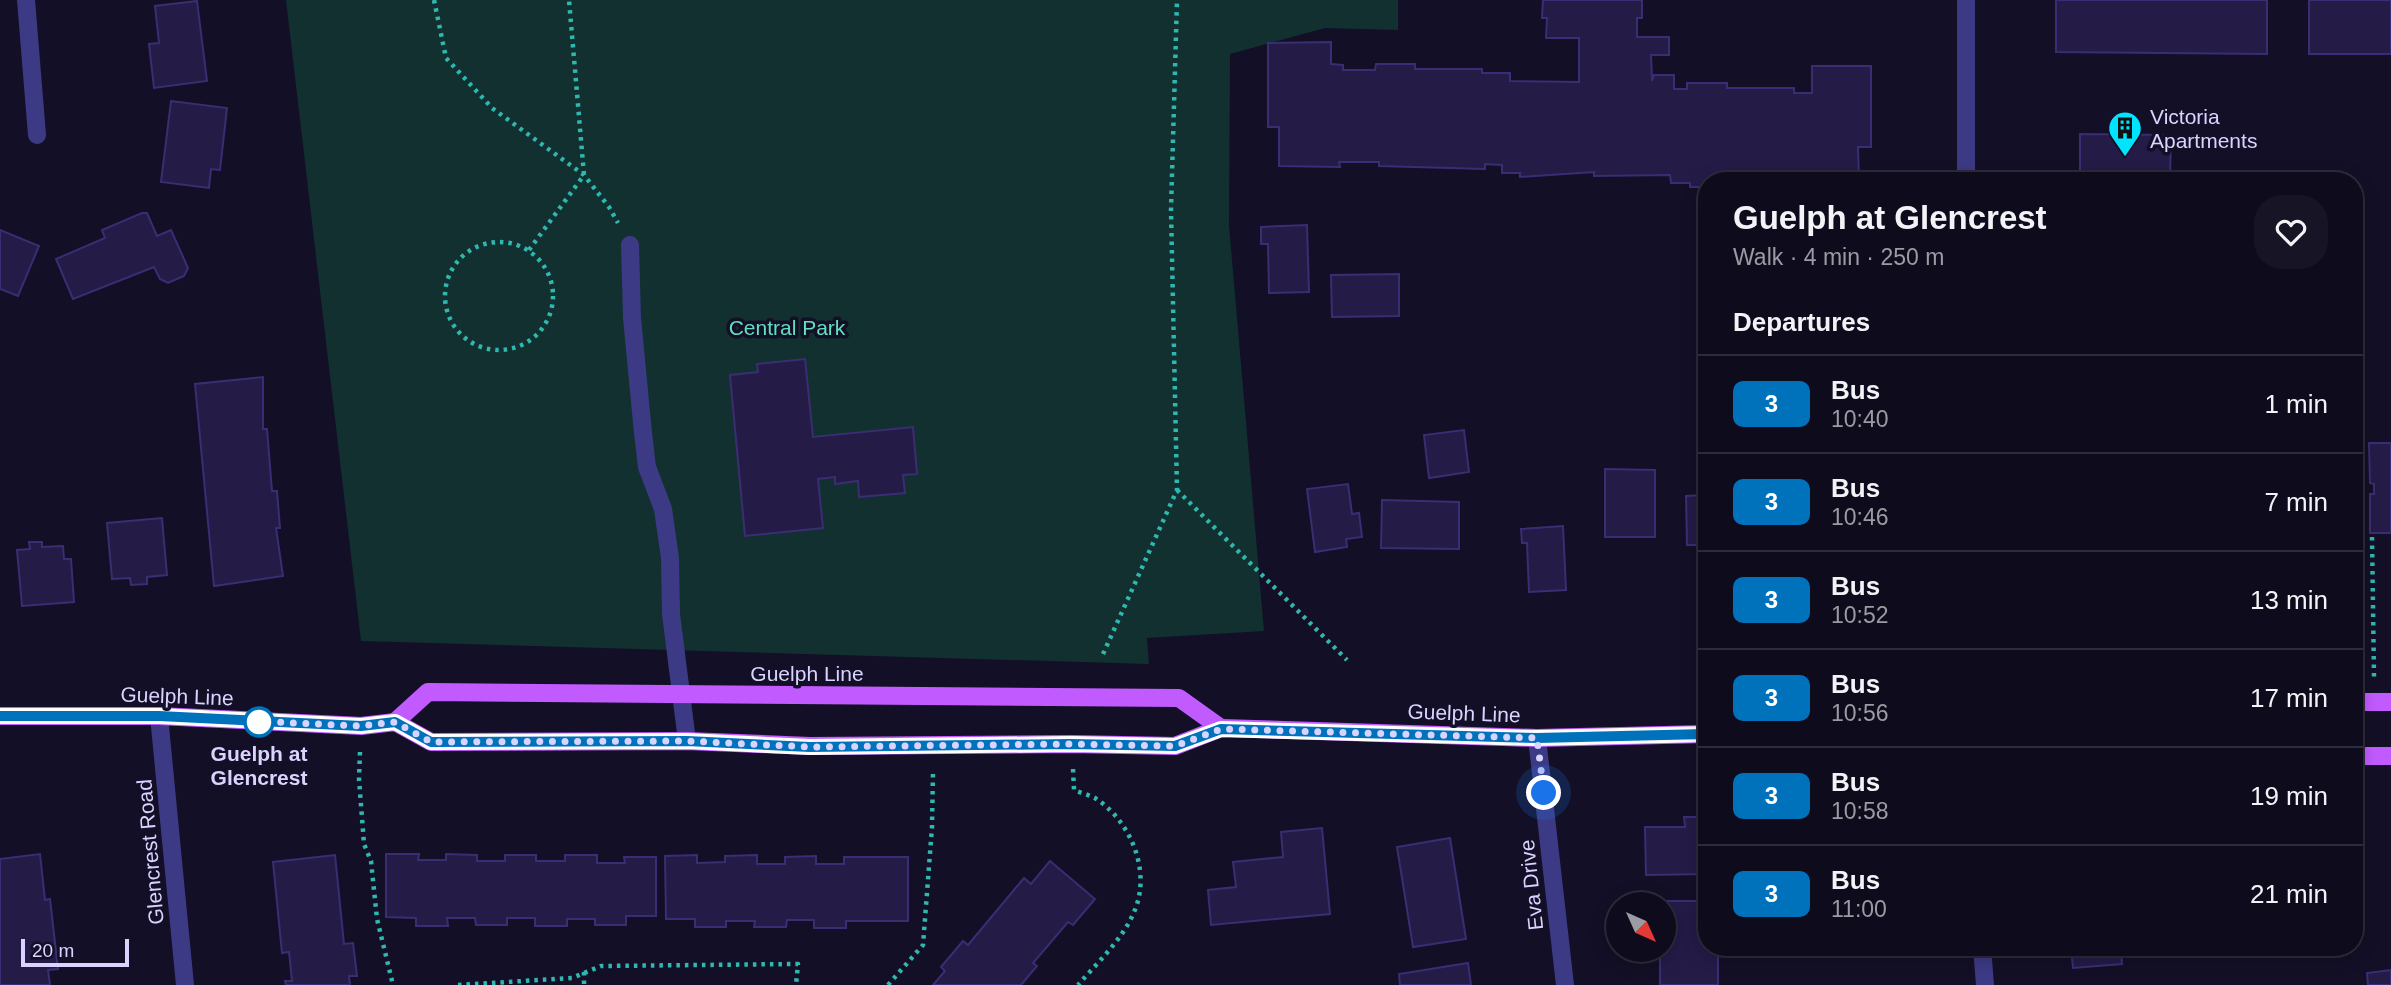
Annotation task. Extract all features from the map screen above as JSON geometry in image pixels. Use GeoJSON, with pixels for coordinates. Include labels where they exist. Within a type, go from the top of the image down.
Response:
{"type":"FeatureCollection","features":[{"type":"Feature","properties":{"kind":"main road","name":"Guelph Line"},"geometry":{"type":"LineString","coordinates":[[0,716],[159,716],[361,726],[395,722],[428,692],[1179,698],[1221,729]]}},
{"type":"Feature","properties":{"kind":"main road"},"geometry":{"type":"LineString","coordinates":[[2363,702],[2383,702]]}},
{"type":"Feature","properties":{"kind":"main road","name":"Guelph Line"},"geometry":{"type":"LineString","coordinates":[[395,722],[431,742],[687,741],[810,747],[1071,744],[1175,746],[1221,729],[1537,738],[1698,734]]}},
{"type":"Feature","properties":{"kind":"main road"},"geometry":{"type":"LineString","coordinates":[[2363,756],[2391,756]]}},
{"type":"Feature","properties":{"kind":"street"},"geometry":{"type":"LineString","coordinates":[[26,0],[37,135]]}},
{"type":"Feature","properties":{"kind":"street"},"geometry":{"type":"LineString","coordinates":[[1966,0],[1966,172]]}},
{"type":"Feature","properties":{"kind":"street"},"geometry":{"type":"LineString","coordinates":[[631,246],[632,318],[643,433],[647,467],[663,509],[670,558],[671,614],[687,741]]}},
{"type":"Feature","properties":{"kind":"street","name":"Glencrest Road"},"geometry":{"type":"LineString","coordinates":[[159,716],[185,985]]}},
{"type":"Feature","properties":{"kind":"street","name":"Eva Drive"},"geometry":{"type":"LineString","coordinates":[[1537,738],[1565,985]]}},
{"type":"Feature","properties":{"kind":"street"},"geometry":{"type":"LineString","coordinates":[[1983,956],[1985,985]]}},
{"type":"Feature","properties":{"kind":"path"},"geometry":{"type":"LineString","coordinates":[[434,0],[446,58],[492,108],[584,175],[609,207],[631,246]]}},
{"type":"Feature","properties":{"kind":"path"},"geometry":{"type":"LineString","coordinates":[[529,250],[584,175],[569,0]]}},
{"type":"Feature","properties":{"kind":"path"},"geometry":{"type":"LineString","coordinates":[[1103,654],[1177,490],[1171,211],[1177,0]]}},
{"type":"Feature","properties":{"kind":"path"},"geometry":{"type":"LineString","coordinates":[[509,242],[529,250],[540,259],[550,276],[554,293],[549,319],[537,336],[514,349],[489,350],[466,340],[451,322],[445,297],[447,281],[456,263],[466,253],[485,243],[509,242]]}},
{"type":"Feature","properties":{"kind":"path"},"geometry":{"type":"LineString","coordinates":[[1177,490],[1347,660]]}},
{"type":"Feature","properties":{"kind":"path"},"geometry":{"type":"LineString","coordinates":[[2372,537],[2383,702]]}},
{"type":"Feature","properties":{"kind":"path"},"geometry":{"type":"LineString","coordinates":[[361,726],[359,779],[364,844],[371,861],[377,919],[393,985]]}},
{"type":"Feature","properties":{"kind":"path"},"geometry":{"type":"LineString","coordinates":[[1071,744],[1074,790],[1094,798],[1125,829],[1138,855],[1142,880],[1135,912],[1119,936],[1078,985]]}},
{"type":"Feature","properties":{"kind":"path"},"geometry":{"type":"LineString","coordinates":[[888,985],[923,945],[932,827],[933,746]]}},
{"type":"Feature","properties":{"kind":"path"},"geometry":{"type":"LineString","coordinates":[[458,985],[572,978],[601,966],[798,964],[796,985]]}},
{"type":"Feature","properties":{"kind":"path"},"geometry":{"type":"LineString","coordinates":[[584,972],[584,985]]}},
{"type":"Feature","properties":{"kind":"green space","name":"Central Park"},"geometry":{"type":"Polygon","coordinates":[[[286,0],[1398,0],[1398,30],[1325,28],[1230,54],[1229,225],[1264,631],[1147,638],[1149,664],[361,641],[286,0]]]}},
{"type":"Feature","properties":{"kind":"building"},"geometry":{"type":"Polygon","coordinates":[[[1543,0],[1642,0],[1642,18],[1637,18],[1637,37],[1669,37],[1669,55],[1651,55],[1652,81],[1654,75],[1674,75],[1674,89],[1687,89],[1687,83],[1727,83],[1727,88],[1794,88],[1794,93],[1812,93],[1812,66],[1871,66],[1871,147],[1858,147],[1859,172],[1698,172],[1698,187],[1690,187],[1690,183],[1671,183],[1670,175],[1594,176],[1594,172],[1520,177],[1520,173],[1502,173],[1502,165],[1485,164],[1485,169],[1379,166],[1379,162],[1339,162],[1340,167],[1279,166],[1279,127],[1268,127],[1268,43],[1331,42],[1331,64],[1343,65],[1343,70],[1375,70],[1376,64],[1415,64],[1415,69],[1482,69],[1482,73],[1510,73],[1510,81],[1579,82],[1579,38],[1546,38],[1547,18],[1542,18],[1543,0]]]}},
{"type":"Feature","properties":{"kind":"building"},"geometry":{"type":"Polygon","coordinates":[[[2056,0],[2267,0],[2267,54],[2056,52],[2056,0]]]}},
{"type":"Feature","properties":{"kind":"building"},"geometry":{"type":"Polygon","coordinates":[[[2309,0],[2391,0],[2391,54],[2309,54],[2309,0]]]}},
{"type":"Feature","properties":{"kind":"building"},"geometry":{"type":"Polygon","coordinates":[[[197,1],[207,81],[154,88],[149,44],[159,43],[155,6],[197,1]]]}},
{"type":"Feature","properties":{"kind":"building"},"geometry":{"type":"Polygon","coordinates":[[[171,101],[227,108],[220,170],[211,169],[209,188],[161,182],[171,101]]]}},
{"type":"Feature","properties":{"kind":"building","name":"Victoria Apartments"},"geometry":{"type":"Polygon","coordinates":[[[2080,134],[2171,135],[2170,172],[2080,172],[2080,134]]]}},
{"type":"Feature","properties":{"kind":"building"},"geometry":{"type":"Polygon","coordinates":[[[147,213],[157,236],[171,230],[188,268],[184,276],[168,283],[160,279],[154,267],[73,299],[56,259],[105,238],[102,230],[147,213]]]}},
{"type":"Feature","properties":{"kind":"building"},"geometry":{"type":"Polygon","coordinates":[[[1307,225],[1309,292],[1269,293],[1268,244],[1261,244],[1261,227],[1307,225]]]}},
{"type":"Feature","properties":{"kind":"building"},"geometry":{"type":"Polygon","coordinates":[[[0,230],[39,246],[18,296],[0,289],[0,230]]]}},
{"type":"Feature","properties":{"kind":"building"},"geometry":{"type":"Polygon","coordinates":[[[1399,274],[1399,316],[1332,317],[1331,275],[1399,274]]]}},
{"type":"Feature","properties":{"kind":"building"},"geometry":{"type":"Polygon","coordinates":[[[805,359],[813,437],[913,427],[917,474],[903,475],[905,493],[859,497],[858,481],[835,484],[835,477],[818,479],[823,528],[745,536],[730,375],[758,372],[757,364],[805,359]]]}},
{"type":"Feature","properties":{"kind":"building"},"geometry":{"type":"Polygon","coordinates":[[[263,377],[263,429],[267,429],[272,491],[277,491],[280,528],[276,528],[283,576],[214,586],[195,384],[263,377]]]}},
{"type":"Feature","properties":{"kind":"building"},"geometry":{"type":"Polygon","coordinates":[[[1464,430],[1469,472],[1429,478],[1424,435],[1464,430]]]}},
{"type":"Feature","properties":{"kind":"building"},"geometry":{"type":"Polygon","coordinates":[[[2369,443],[2391,443],[2391,533],[2370,533],[2370,494],[2374,494],[2374,484],[2370,483],[2369,443]]]}},
{"type":"Feature","properties":{"kind":"building"},"geometry":{"type":"Polygon","coordinates":[[[1605,469],[1655,470],[1655,537],[1605,537],[1605,469]]]}},
{"type":"Feature","properties":{"kind":"building"},"geometry":{"type":"Polygon","coordinates":[[[1348,484],[1352,514],[1359,513],[1362,537],[1346,539],[1347,547],[1315,552],[1307,489],[1348,484]]]}},
{"type":"Feature","properties":{"kind":"building"},"geometry":{"type":"Polygon","coordinates":[[[1698,495],[1698,545],[1687,545],[1686,496],[1698,495]]]}},
{"type":"Feature","properties":{"kind":"building"},"geometry":{"type":"Polygon","coordinates":[[[1382,500],[1459,502],[1459,549],[1381,548],[1382,500]]]}},
{"type":"Feature","properties":{"kind":"building"},"geometry":{"type":"Polygon","coordinates":[[[162,518],[167,575],[147,577],[147,584],[131,585],[130,578],[112,579],[107,523],[162,518]]]}},
{"type":"Feature","properties":{"kind":"building"},"geometry":{"type":"Polygon","coordinates":[[[1563,526],[1566,590],[1529,592],[1527,543],[1522,543],[1521,529],[1563,526]]]}},
{"type":"Feature","properties":{"kind":"building"},"geometry":{"type":"Polygon","coordinates":[[[29,542],[42,542],[42,547],[63,546],[64,559],[71,559],[74,602],[22,606],[17,550],[30,549],[29,542]]]}},
{"type":"Feature","properties":{"kind":"building"},"geometry":{"type":"Polygon","coordinates":[[[1684,817],[1698,817],[1698,874],[1646,875],[1645,827],[1685,827],[1684,817]]]}},
{"type":"Feature","properties":{"kind":"building"},"geometry":{"type":"Polygon","coordinates":[[[1322,828],[1330,914],[1211,925],[1208,890],[1236,887],[1233,862],[1283,857],[1281,832],[1322,828]]]}},
{"type":"Feature","properties":{"kind":"building"},"geometry":{"type":"Polygon","coordinates":[[[1450,838],[1466,939],[1413,947],[1397,847],[1450,838]]]}},
{"type":"Feature","properties":{"kind":"building"},"geometry":{"type":"Polygon","coordinates":[[[40,854],[45,900],[50,899],[58,969],[48,970],[50,985],[0,985],[0,859],[40,854]]]}},
{"type":"Feature","properties":{"kind":"building"},"geometry":{"type":"Polygon","coordinates":[[[386,854],[419,854],[418,860],[446,860],[446,854],[477,855],[477,861],[505,861],[505,855],[536,855],[536,861],[565,861],[565,855],[597,855],[597,863],[625,863],[624,857],[656,857],[656,916],[626,916],[626,925],[595,925],[595,919],[567,919],[567,926],[535,926],[535,918],[507,918],[507,925],[476,925],[475,918],[447,918],[448,926],[416,926],[416,918],[386,917],[386,854]]]}},
{"type":"Feature","properties":{"kind":"building"},"geometry":{"type":"Polygon","coordinates":[[[335,855],[344,944],[353,943],[357,976],[349,976],[350,985],[286,985],[285,981],[292,981],[289,952],[282,953],[273,862],[335,855]]]}},
{"type":"Feature","properties":{"kind":"building"},"geometry":{"type":"Polygon","coordinates":[[[697,855],[697,863],[725,862],[725,856],[757,855],[757,864],[785,864],[785,857],[816,856],[816,864],[844,864],[844,857],[908,857],[908,921],[846,921],[846,928],[814,928],[814,920],[787,920],[786,927],[754,927],[755,921],[726,921],[726,927],[695,927],[695,919],[666,919],[665,856],[697,855]]]}},
{"type":"Feature","properties":{"kind":"building"},"geometry":{"type":"Polygon","coordinates":[[[1050,861],[1095,899],[1073,925],[1068,922],[1033,963],[1037,966],[1021,985],[933,985],[945,971],[941,967],[963,941],[968,945],[1024,878],[1031,884],[1050,861]]]}},
{"type":"Feature","properties":{"kind":"building"},"geometry":{"type":"Polygon","coordinates":[[[1676,901],[1698,901],[1698,956],[1718,956],[1718,985],[1660,985],[1660,962],[1676,962],[1676,901]]]}},
{"type":"Feature","properties":{"kind":"building"},"geometry":{"type":"Polygon","coordinates":[[[2072,956],[2122,956],[2122,964],[2073,968],[2072,956]]]}},
{"type":"Feature","properties":{"kind":"building"},"geometry":{"type":"Polygon","coordinates":[[[1468,963],[1471,985],[1400,985],[1399,974],[1468,963]]]}},
{"type":"Feature","properties":{"kind":"building"},"geometry":{"type":"Polygon","coordinates":[[[2391,970],[2391,985],[2368,985],[2367,973],[2391,970]]]}},
{"type":"Feature","properties":{"kind":"bus line","name":"3"},"geometry":{"type":"LineString","coordinates":[[0,716],[159,716],[361,726],[395,722],[431,742],[687,741],[810,747],[1071,744],[1175,746],[1221,729],[1537,738],[1698,734]]}},
{"type":"Feature","properties":{"kind":"place","name":"Victoria Apartments"},"geometry":{"type":"Point","coordinates":[2125,158]}},
{"type":"Feature","properties":{"kind":"place","name":"Guelph at Glencrest"},"geometry":{"type":"Point","coordinates":[259,722]}},
{"type":"Feature","properties":{"kind":"route"},"geometry":{"type":"LineString","coordinates":[[259,722],[251,721],[361,726],[395,722],[431,742],[687,741],[810,747],[1071,744],[1175,746],[1221,729],[1537,738],[1544,793]]}}]}
